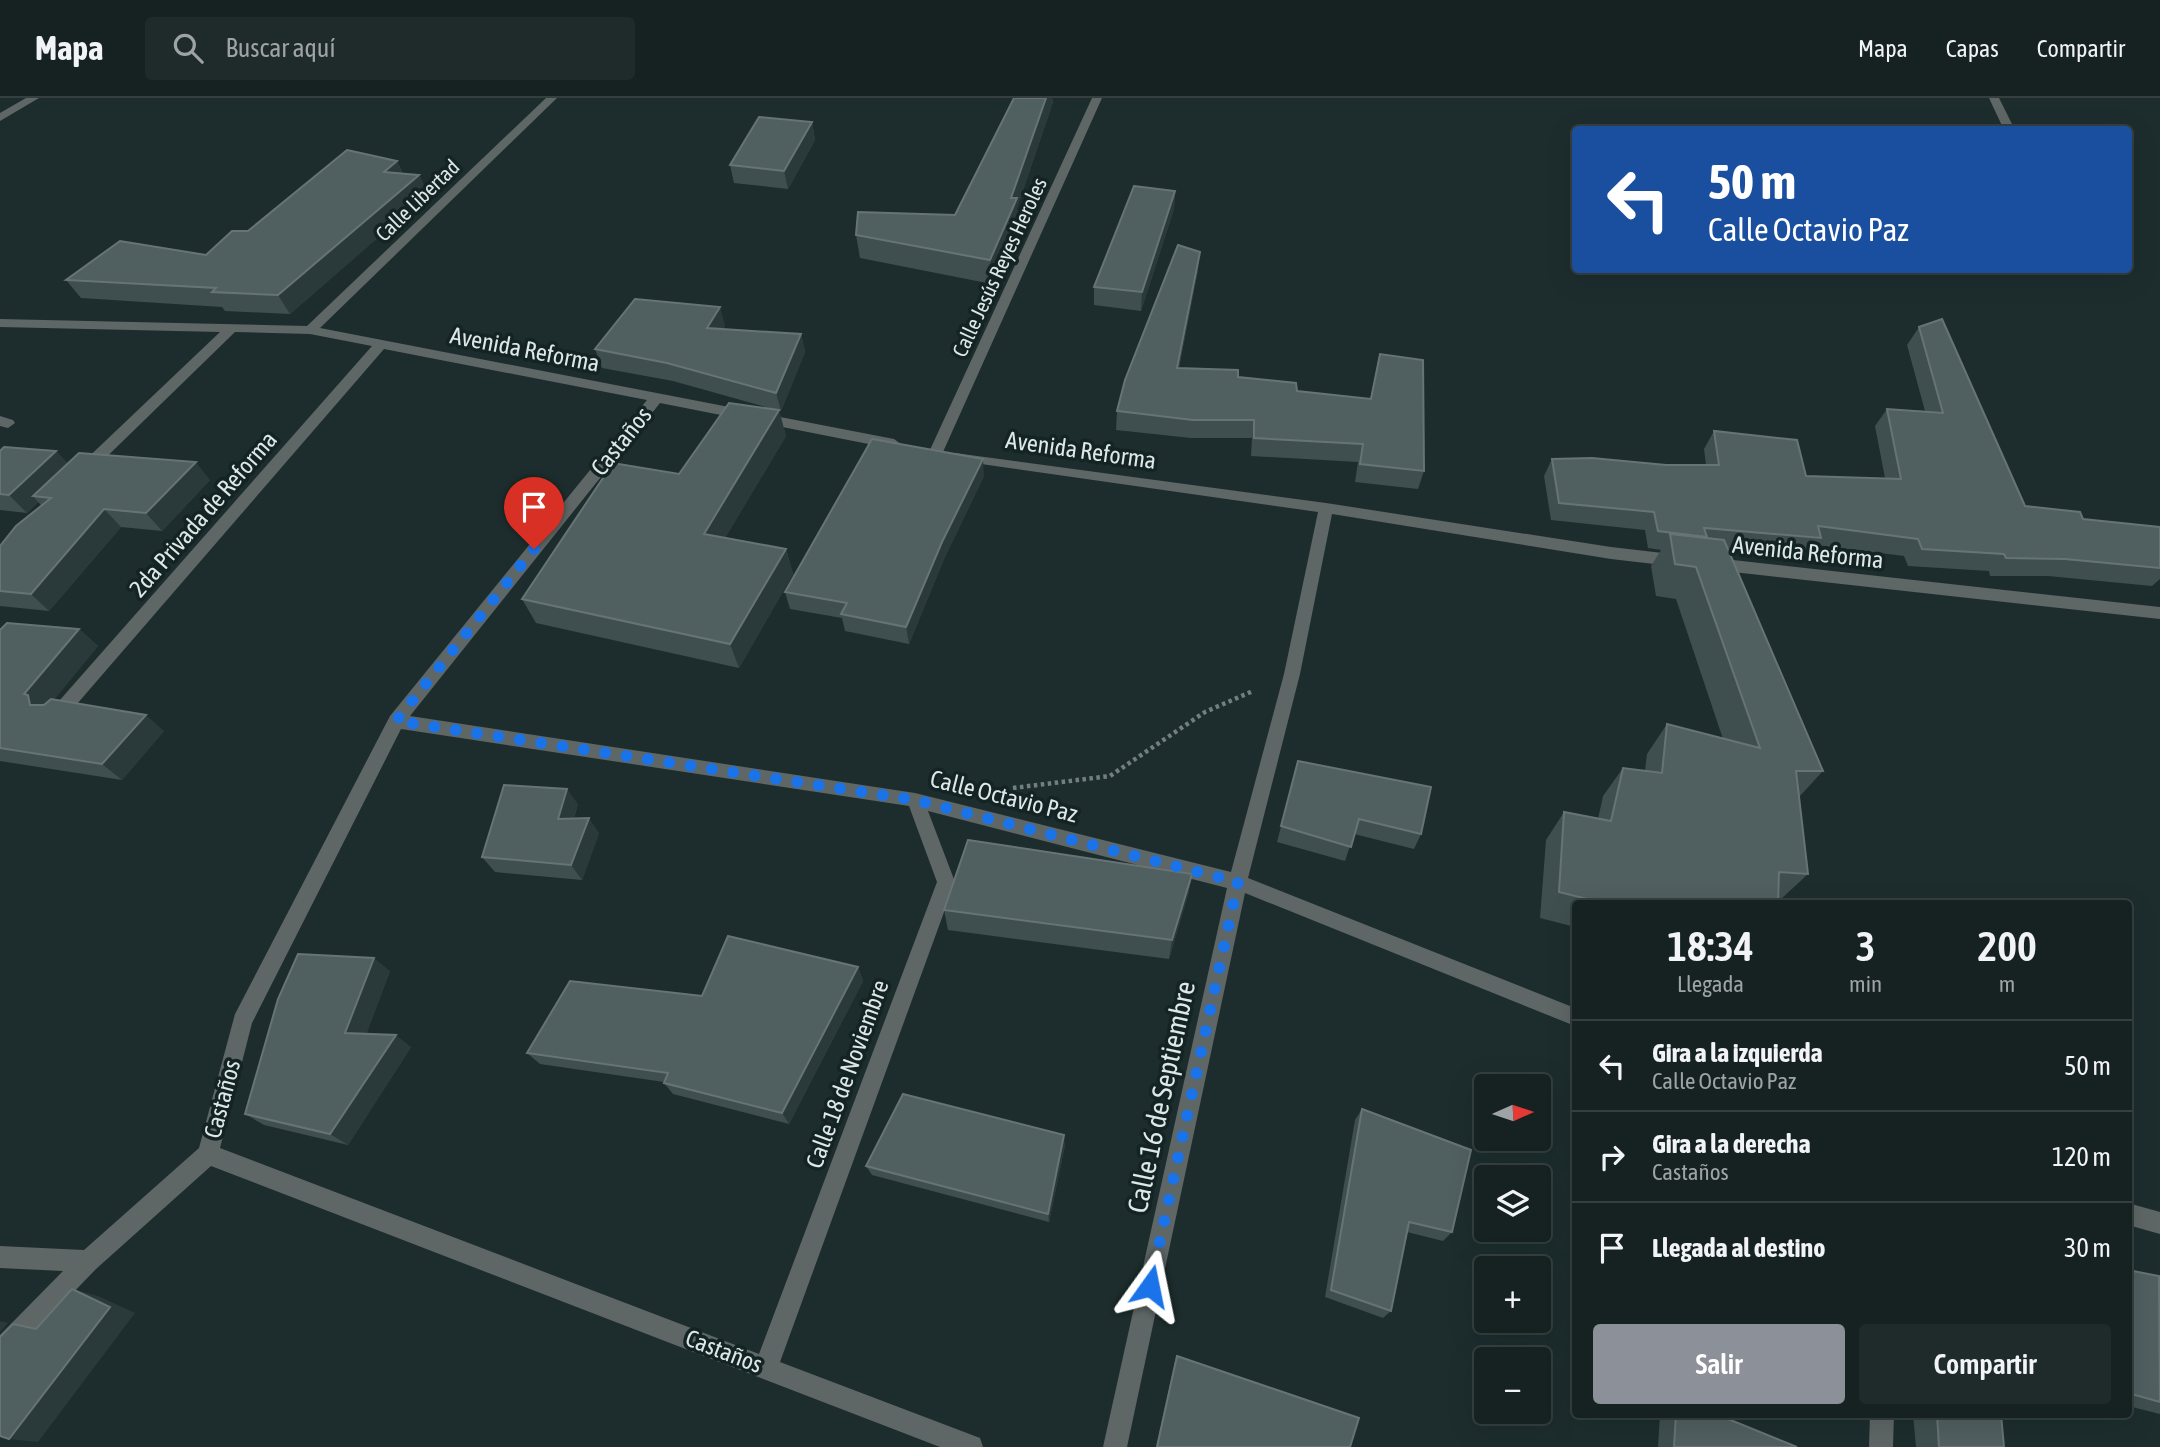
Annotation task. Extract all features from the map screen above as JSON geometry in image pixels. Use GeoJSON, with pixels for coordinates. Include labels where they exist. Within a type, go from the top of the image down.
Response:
{"type":"FeatureCollection","features":[{"type":"Feature","properties":{"kind":"street"},"geometry":{"type":"LineString","coordinates":[[0,118],[34,98]]}},
{"type":"Feature","properties":{"kind":"street","name":"Calle Libertad"},"geometry":{"type":"LineString","coordinates":[[310,330],[552,98]]}},
{"type":"Feature","properties":{"kind":"street","name":"Calle Jesús Reyes Heroles"},"geometry":{"type":"LineString","coordinates":[[922,450],[1097,98]]}},
{"type":"Feature","properties":{"kind":"street"},"geometry":{"type":"LineString","coordinates":[[1994,98],[2008,126]]}},
{"type":"Feature","properties":{"kind":"street","name":"Avenida Reforma"},"geometry":{"type":"LineString","coordinates":[[0,323],[310,330],[922,450],[1326,508],[1611,553],[2160,613]]}},
{"type":"Feature","properties":{"kind":"street"},"geometry":{"type":"LineString","coordinates":[[71,483],[232,328]]}},
{"type":"Feature","properties":{"kind":"street","name":"2da Privada de Reforma"},"geometry":{"type":"LineString","coordinates":[[58,714],[382,344]]}},
{"type":"Feature","properties":{"kind":"street","name":"Castaños"},"geometry":{"type":"LineString","coordinates":[[656,398],[396,721],[242,1021],[208,1154],[971,1447]]}},
{"type":"Feature","properties":{"kind":"street","name":"Calle 16 de Septiembre"},"geometry":{"type":"LineString","coordinates":[[1115,1447],[1238,882],[1292,674],[1326,508]]}},
{"type":"Feature","properties":{"kind":"street","name":"Calle Octavio Paz"},"geometry":{"type":"LineString","coordinates":[[396,721],[915,800],[1238,882],[1572,1016]]}},
{"type":"Feature","properties":{"kind":"street","name":"Calle 18 de Noviembre"},"geometry":{"type":"LineString","coordinates":[[766,1367],[946,882],[915,800]]}},
{"type":"Feature","properties":{"kind":"street"},"geometry":{"type":"LineString","coordinates":[[0,1352],[88,1261],[208,1154]]}},
{"type":"Feature","properties":{"kind":"street"},"geometry":{"type":"LineString","coordinates":[[2132,1215],[2160,1223]]}},
{"type":"Feature","properties":{"kind":"street"},"geometry":{"type":"LineString","coordinates":[[0,1257],[88,1261]]}},
{"type":"Feature","properties":{"kind":"street"},"geometry":{"type":"LineString","coordinates":[[1881,1447],[1882,1418]]}},
{"type":"Feature","properties":{"kind":"path"},"geometry":{"type":"LineString","coordinates":[[1006,789],[1110,776],[1205,712],[1292,674]]}},
{"type":"Feature","properties":{"kind":"building"},"geometry":{"type":"Polygon","coordinates":[[[1014,98],[1046,98],[1011,198],[1017,198],[990,260],[856,235],[858,212],[955,215],[1014,98]]]}},
{"type":"Feature","properties":{"kind":"building"},"geometry":{"type":"Polygon","coordinates":[[[759,117],[812,122],[784,171],[730,165],[759,117]]]}},
{"type":"Feature","properties":{"kind":"building"},"geometry":{"type":"Polygon","coordinates":[[[347,150],[397,161],[384,172],[419,175],[278,295],[212,292],[216,288],[66,280],[120,241],[206,255],[232,231],[248,231],[347,150]]]}},
{"type":"Feature","properties":{"kind":"building"},"geometry":{"type":"Polygon","coordinates":[[[1134,186],[1175,191],[1142,292],[1094,287],[1134,186]]]}},
{"type":"Feature","properties":{"kind":"building"},"geometry":{"type":"Polygon","coordinates":[[[1178,245],[1200,252],[1177,368],[1238,370],[1238,377],[1296,383],[1297,391],[1371,399],[1380,354],[1423,360],[1424,471],[1360,464],[1363,444],[1254,438],[1254,420],[1193,420],[1117,411],[1125,380],[1178,245]]]}},
{"type":"Feature","properties":{"kind":"building"},"geometry":{"type":"Polygon","coordinates":[[[635,299],[720,307],[707,328],[801,334],[776,393],[667,363],[595,349],[635,299]]]}},
{"type":"Feature","properties":{"kind":"building"},"geometry":{"type":"Polygon","coordinates":[[[1942,319],[2025,506],[2080,512],[2083,519],[2160,527],[2160,568],[2065,559],[2006,558],[2004,554],[1922,549],[1918,539],[1818,526],[1821,538],[1704,528],[1707,537],[1658,531],[1654,512],[1559,503],[1552,459],[1592,458],[1666,465],[1719,465],[1714,431],[1797,440],[1806,476],[1901,479],[1887,409],[1943,413],[1919,327],[1942,319]]]}},
{"type":"Feature","properties":{"kind":"building"},"geometry":{"type":"Polygon","coordinates":[[[729,403],[779,410],[704,534],[786,549],[730,644],[522,599],[613,463],[679,474],[729,403]]]}},
{"type":"Feature","properties":{"kind":"building"},"geometry":{"type":"Polygon","coordinates":[[[872,439],[983,459],[942,542],[906,627],[841,614],[847,603],[785,592],[872,439]]]}},
{"type":"Feature","properties":{"kind":"building"},"geometry":{"type":"Polygon","coordinates":[[[4,447],[56,451],[9,495],[0,494],[0,451],[4,447]]]}},
{"type":"Feature","properties":{"kind":"building"},"geometry":{"type":"Polygon","coordinates":[[[79,453],[196,462],[146,513],[104,509],[31,594],[0,591],[0,546],[16,526],[51,498],[33,496],[79,453]]]}},
{"type":"Feature","properties":{"kind":"building"},"geometry":{"type":"Polygon","coordinates":[[[1670,534],[1724,540],[1823,771],[1796,771],[1808,874],[1779,872],[1778,900],[1591,900],[1559,892],[1564,812],[1611,821],[1623,768],[1662,773],[1667,724],[1760,748],[1696,567],[1675,564],[1670,534]]]}},
{"type":"Feature","properties":{"kind":"building"},"geometry":{"type":"Polygon","coordinates":[[[7,623],[79,629],[24,694],[28,695],[30,705],[44,705],[51,699],[146,715],[102,764],[0,748],[0,630],[7,623]]]}},
{"type":"Feature","properties":{"kind":"building"},"geometry":{"type":"Polygon","coordinates":[[[1298,761],[1431,787],[1421,834],[1359,819],[1351,847],[1281,826],[1298,761]]]}},
{"type":"Feature","properties":{"kind":"building"},"geometry":{"type":"Polygon","coordinates":[[[504,785],[567,789],[558,819],[589,818],[571,865],[482,857],[504,785]]]}},
{"type":"Feature","properties":{"kind":"building"},"geometry":{"type":"Polygon","coordinates":[[[968,840],[1192,874],[1172,940],[944,910],[968,840]]]}},
{"type":"Feature","properties":{"kind":"building"},"geometry":{"type":"Polygon","coordinates":[[[728,936],[858,967],[782,1113],[664,1083],[668,1073],[527,1053],[570,981],[702,996],[728,936]]]}},
{"type":"Feature","properties":{"kind":"building"},"geometry":{"type":"Polygon","coordinates":[[[298,954],[374,958],[345,1033],[396,1035],[330,1134],[245,1114],[278,999],[298,954]]]}},
{"type":"Feature","properties":{"kind":"building"},"geometry":{"type":"Polygon","coordinates":[[[903,1094],[1064,1135],[1048,1214],[866,1166],[903,1094]]]}},
{"type":"Feature","properties":{"kind":"building"},"geometry":{"type":"Polygon","coordinates":[[[1362,1109],[1471,1150],[1452,1232],[1409,1222],[1391,1311],[1331,1290],[1362,1109]]]}},
{"type":"Feature","properties":{"kind":"building"},"geometry":{"type":"Polygon","coordinates":[[[2132,1271],[2159,1276],[2160,1402],[2132,1394],[2132,1271]]]}},
{"type":"Feature","properties":{"kind":"building"},"geometry":{"type":"Polygon","coordinates":[[[72,1289],[110,1307],[9,1439],[0,1436],[0,1337],[13,1324],[36,1329],[72,1289]]]}},
{"type":"Feature","properties":{"kind":"building"},"geometry":{"type":"Polygon","coordinates":[[[1177,1356],[1359,1418],[1350,1447],[1157,1447],[1177,1356]]]}},
{"type":"Feature","properties":{"kind":"building"},"geometry":{"type":"Polygon","coordinates":[[[1676,1418],[1726,1418],[1797,1447],[1674,1447],[1676,1418]]]}},
{"type":"Feature","properties":{"kind":"building"},"geometry":{"type":"Polygon","coordinates":[[[1937,1418],[2001,1418],[2004,1447],[1939,1447],[1937,1418]]]}},
{"type":"Feature","properties":{"kind":"route"},"geometry":{"type":"LineString","coordinates":[[534,549],[396,721],[915,800],[1238,882],[1150,1286]]}}]}
